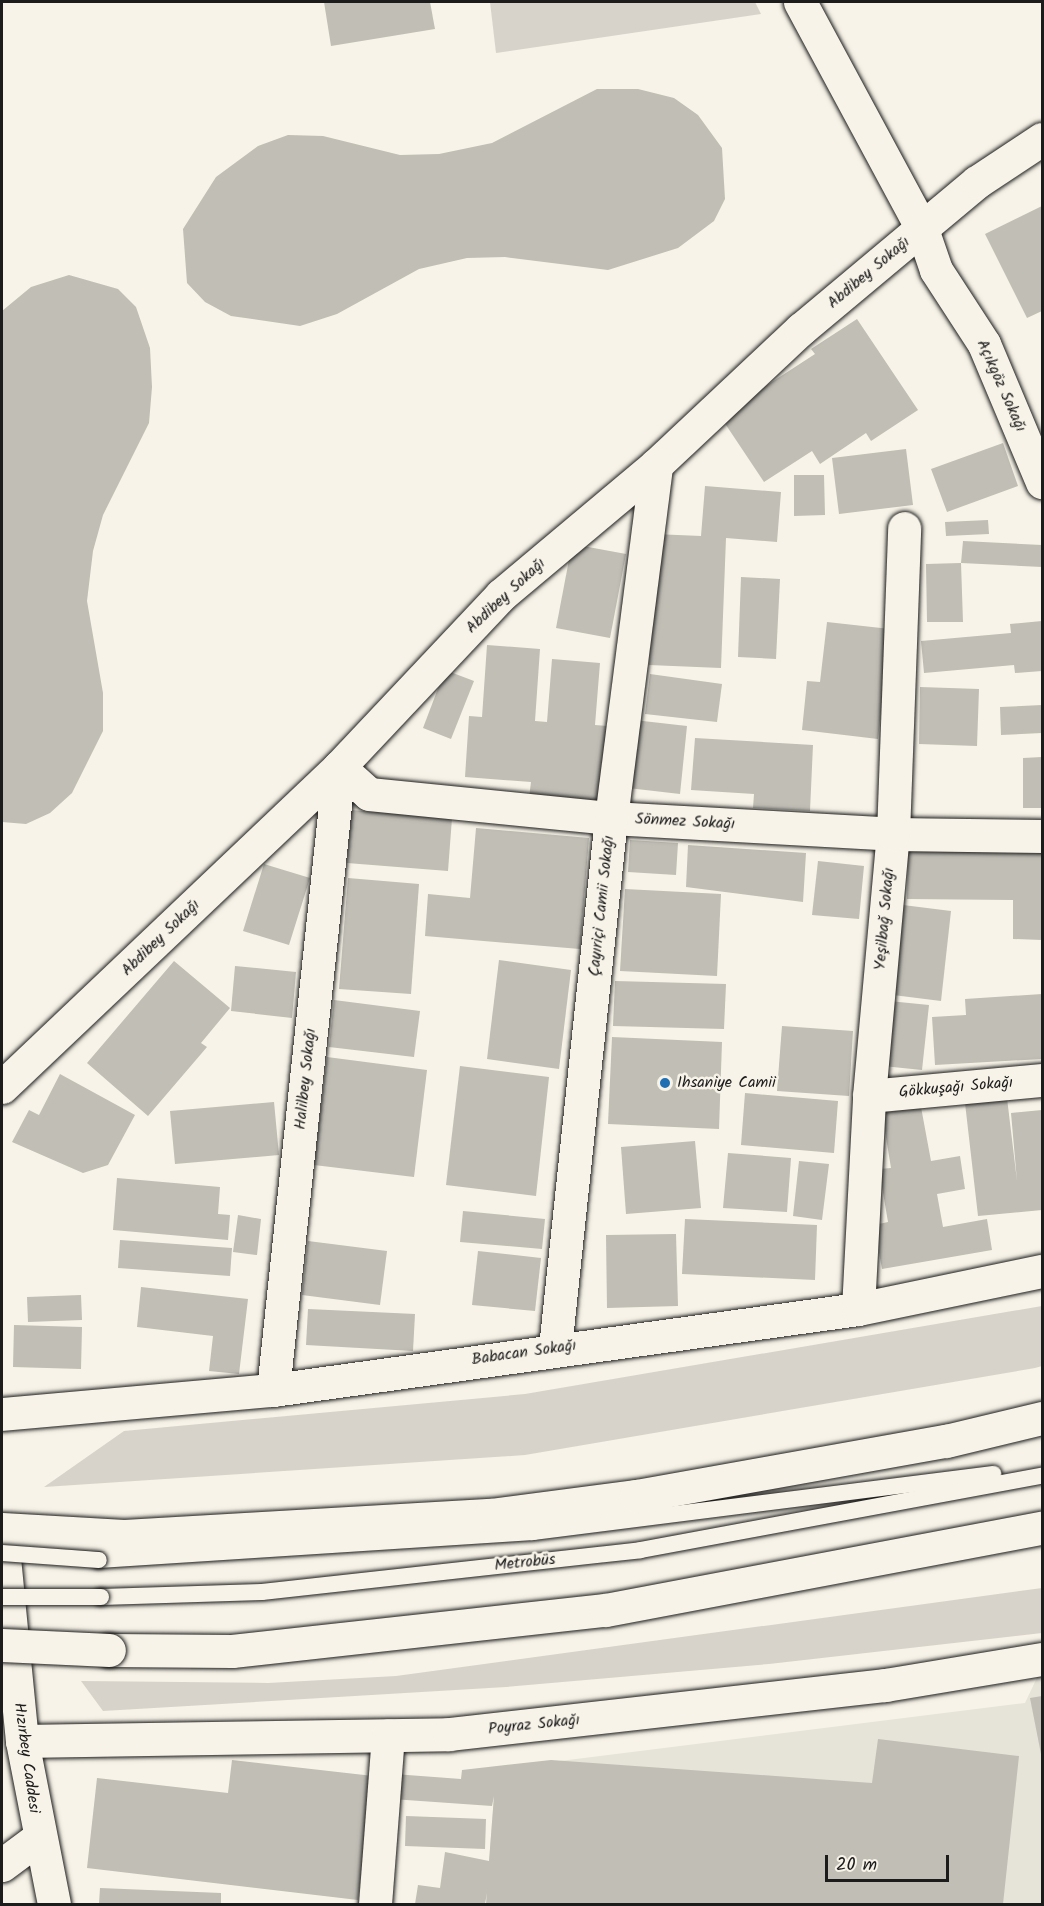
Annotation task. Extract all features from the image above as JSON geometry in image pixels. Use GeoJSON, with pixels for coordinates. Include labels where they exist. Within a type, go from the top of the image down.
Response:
{"type":"FeatureCollection","features":[{"type":"Feature","properties":{"kind":"main road","name":"Açıkgöz Sokağı"},"geometry":{"type":"LineString","coordinates":[[800,2],[922,229],[936,270],[984,344],[1042,482]]}},
{"type":"Feature","properties":{"kind":"main road","name":"Abdibey Sokağı"},"geometry":{"type":"LineString","coordinates":[[2,1087],[339,767],[501,595],[656,465],[801,329],[976,182],[1042,139]]}},
{"type":"Feature","properties":{"kind":"main road","name":"Çayıriçi Camii Sokağı"},"geometry":{"type":"LineString","coordinates":[[555,1348],[611,818],[656,465]]}},
{"type":"Feature","properties":{"kind":"main road","name":"Yeşilbağ Sokağı"},"geometry":{"type":"LineString","coordinates":[[858,1309],[868,1096],[893,834],[904,528]]}},
{"type":"Feature","properties":{"kind":"main road","name":"Sönmez Sokağı"},"geometry":{"type":"LineString","coordinates":[[339,767],[369,794],[611,818],[893,834],[1042,836]]}},
{"type":"Feature","properties":{"kind":"main road","name":"Halilbey Sokağı"},"geometry":{"type":"LineString","coordinates":[[273,1390],[339,767]]}},
{"type":"Feature","properties":{"kind":"main road","name":"Gökkuşağı Sokağı"},"geometry":{"type":"LineString","coordinates":[[868,1096],[1042,1080]]}},
{"type":"Feature","properties":{"kind":"main road","name":"Babacan Sokağı"},"geometry":{"type":"LineString","coordinates":[[2,1414],[273,1390],[555,1348],[858,1309],[1042,1271]]}},
{"type":"Feature","properties":{"kind":"main road"},"geometry":{"type":"LineString","coordinates":[[2,1529],[124,1536],[491,1515],[659,1492],[946,1441],[1042,1418]]}},
{"type":"Feature","properties":{"kind":"main road"},"geometry":{"type":"LineString","coordinates":[[2,1645],[109,1650],[232,1651],[606,1610],[1042,1528]]}},
{"type":"Feature","properties":{"kind":"main road","name":"Hızırbey Caddesi"},"geometry":{"type":"LineString","coordinates":[[2,1537],[22,1741],[37,1839],[54,1905]]}},
{"type":"Feature","properties":{"kind":"main road"},"geometry":{"type":"LineString","coordinates":[[909,1554],[1042,1549]]}},
{"type":"Feature","properties":{"kind":"main road","name":"Poyraz Sokağı"},"geometry":{"type":"LineString","coordinates":[[22,1741],[449,1734],[885,1685],[1042,1659]]}},
{"type":"Feature","properties":{"kind":"main road"},"geometry":{"type":"LineString","coordinates":[[375,1905],[388,1736]]}},
{"type":"Feature","properties":{"kind":"main road"},"geometry":{"type":"LineString","coordinates":[[2,1865],[37,1839]]}},
{"type":"Feature","properties":{"kind":"lane","name":"Metrobüs"},"geometry":{"type":"LineString","coordinates":[[2,1553],[99,1560],[533,1532],[1042,1468]]}},
{"type":"Feature","properties":{"kind":"lane","name":"Metrobüs"},"geometry":{"type":"LineString","coordinates":[[2,1597],[101,1597],[262,1592],[641,1550],[1042,1476]]}},
{"type":"Feature","properties":{"kind":"shaded area"},"geometry":{"type":"Polygon","coordinates":[[[490,2],[755,2],[761,14],[496,53],[490,2]]]}},
{"type":"Feature","properties":{"kind":"shaded area"},"geometry":{"type":"Polygon","coordinates":[[[1042,1306],[1042,1366],[1035,1368],[525,1455],[44,1487],[124,1431],[525,1394],[1042,1306]]]}},
{"type":"Feature","properties":{"kind":"shaded area"},"geometry":{"type":"Polygon","coordinates":[[[1042,1588],[1042,1633],[769,1664],[506,1687],[103,1711],[81,1681],[268,1683],[396,1676],[1042,1588]]]}},
{"type":"Feature","properties":{"kind":"shaded area"},"geometry":{"type":"Polygon","coordinates":[[[1042,1667],[1042,1904],[486,1904],[496,1769],[1025,1703],[1042,1667]]]}},
{"type":"Feature","properties":{"kind":"building"},"geometry":{"type":"Polygon","coordinates":[[[324,2],[430,2],[435,29],[331,46],[324,2]]]}},
{"type":"Feature","properties":{"kind":"building"},"geometry":{"type":"Polygon","coordinates":[[[597,89],[638,89],[674,98],[698,115],[722,148],[725,199],[714,221],[678,248],[608,270],[505,257],[467,258],[419,269],[337,314],[300,326],[231,316],[205,302],[187,283],[183,229],[216,177],[258,146],[288,135],[323,136],[400,155],[439,154],[492,143],[597,89]]]}},
{"type":"Feature","properties":{"kind":"building"},"geometry":{"type":"Polygon","coordinates":[[[1042,206],[1042,311],[1027,318],[985,234],[1042,206]]]}},
{"type":"Feature","properties":{"kind":"building"},"geometry":{"type":"Polygon","coordinates":[[[69,275],[118,289],[136,307],[150,348],[152,387],[149,423],[103,515],[93,551],[87,601],[103,693],[103,731],[72,793],[50,813],[26,824],[2,822],[2,311],[31,287],[69,275]]]}},
{"type":"Feature","properties":{"kind":"building"},"geometry":{"type":"Polygon","coordinates":[[[857,319],[918,410],[871,441],[866,433],[820,464],[812,451],[764,482],[720,416],[815,354],[811,349],[857,319]]]}},
{"type":"Feature","properties":{"kind":"building"},"geometry":{"type":"Polygon","coordinates":[[[1003,443],[1018,486],[947,512],[931,469],[1003,443]]]}},
{"type":"Feature","properties":{"kind":"building"},"geometry":{"type":"Polygon","coordinates":[[[906,449],[913,505],[839,514],[832,458],[906,449]]]}},
{"type":"Feature","properties":{"kind":"building"},"geometry":{"type":"Polygon","coordinates":[[[794,475],[824,475],[825,515],[794,516],[794,475]]]}},
{"type":"Feature","properties":{"kind":"building"},"geometry":{"type":"Polygon","coordinates":[[[705,486],[781,492],[777,542],[726,538],[721,668],[649,665],[654,534],[701,536],[705,486]]]}},
{"type":"Feature","properties":{"kind":"building"},"geometry":{"type":"Polygon","coordinates":[[[988,520],[989,534],[946,536],[945,522],[988,520]]]}},
{"type":"Feature","properties":{"kind":"building"},"geometry":{"type":"Polygon","coordinates":[[[963,541],[1042,545],[1042,567],[961,563],[963,541]]]}},
{"type":"Feature","properties":{"kind":"building"},"geometry":{"type":"Polygon","coordinates":[[[572,544],[626,554],[610,638],[556,628],[572,544]]]}},
{"type":"Feature","properties":{"kind":"building"},"geometry":{"type":"Polygon","coordinates":[[[961,563],[963,622],[927,622],[926,564],[961,563]]]}},
{"type":"Feature","properties":{"kind":"building"},"geometry":{"type":"Polygon","coordinates":[[[741,577],[780,579],[776,659],[738,657],[741,577]]]}},
{"type":"Feature","properties":{"kind":"building"},"geometry":{"type":"Polygon","coordinates":[[[1042,621],[1042,671],[1015,673],[1014,665],[924,673],[921,641],[1011,633],[1010,624],[1042,621]]]}},
{"type":"Feature","properties":{"kind":"building"},"geometry":{"type":"Polygon","coordinates":[[[827,622],[890,629],[878,739],[802,730],[807,681],[820,682],[827,622]]]}},
{"type":"Feature","properties":{"kind":"building"},"geometry":{"type":"Polygon","coordinates":[[[487,645],[540,649],[535,721],[547,722],[552,659],[600,663],[595,725],[607,726],[602,804],[529,798],[531,782],[465,777],[469,716],[482,717],[487,645]]]}},
{"type":"Feature","properties":{"kind":"building"},"geometry":{"type":"Polygon","coordinates":[[[445,670],[474,681],[451,739],[423,728],[445,670]]]}},
{"type":"Feature","properties":{"kind":"building"},"geometry":{"type":"Polygon","coordinates":[[[650,674],[722,684],[717,722],[645,714],[650,674]]]}},
{"type":"Feature","properties":{"kind":"building"},"geometry":{"type":"Polygon","coordinates":[[[920,687],[979,689],[977,746],[919,744],[920,687]]]}},
{"type":"Feature","properties":{"kind":"building"},"geometry":{"type":"Polygon","coordinates":[[[1042,705],[1042,733],[1001,735],[1000,707],[1042,705]]]}},
{"type":"Feature","properties":{"kind":"building"},"geometry":{"type":"Polygon","coordinates":[[[634,720],[687,726],[680,794],[628,788],[634,720]]]}},
{"type":"Feature","properties":{"kind":"building"},"geometry":{"type":"Polygon","coordinates":[[[695,738],[813,745],[810,811],[753,808],[754,794],[691,790],[695,738]]]}},
{"type":"Feature","properties":{"kind":"building"},"geometry":{"type":"Polygon","coordinates":[[[1042,757],[1042,808],[1023,808],[1023,758],[1042,757]]]}},
{"type":"Feature","properties":{"kind":"building"},"geometry":{"type":"Polygon","coordinates":[[[351,810],[452,818],[448,871],[347,863],[351,810]]]}},
{"type":"Feature","properties":{"kind":"building"},"geometry":{"type":"Polygon","coordinates":[[[476,828],[589,838],[580,949],[425,936],[428,894],[470,898],[476,828]]]}},
{"type":"Feature","properties":{"kind":"building"},"geometry":{"type":"Polygon","coordinates":[[[630,840],[678,843],[676,875],[628,872],[630,840]]]}},
{"type":"Feature","properties":{"kind":"building"},"geometry":{"type":"Polygon","coordinates":[[[688,845],[806,853],[803,902],[686,887],[688,845]]]}},
{"type":"Feature","properties":{"kind":"building"},"geometry":{"type":"Polygon","coordinates":[[[908,849],[1042,851],[1042,940],[1013,939],[1013,900],[907,899],[908,849]]]}},
{"type":"Feature","properties":{"kind":"building"},"geometry":{"type":"Polygon","coordinates":[[[818,861],[864,866],[859,919],[812,915],[818,861]]]}},
{"type":"Feature","properties":{"kind":"building"},"geometry":{"type":"Polygon","coordinates":[[[264,864],[310,878],[289,945],[243,931],[264,864]]]}},
{"type":"Feature","properties":{"kind":"building"},"geometry":{"type":"Polygon","coordinates":[[[348,878],[419,884],[411,994],[339,989],[348,878]]]}},
{"type":"Feature","properties":{"kind":"building"},"geometry":{"type":"Polygon","coordinates":[[[625,889],[721,894],[717,976],[620,971],[625,889]]]}},
{"type":"Feature","properties":{"kind":"building"},"geometry":{"type":"Polygon","coordinates":[[[903,905],[951,911],[941,1001],[893,995],[903,905]]]}},
{"type":"Feature","properties":{"kind":"building"},"geometry":{"type":"Polygon","coordinates":[[[499,960],[571,970],[559,1069],[487,1059],[499,960]]]}},
{"type":"Feature","properties":{"kind":"building"},"geometry":{"type":"Polygon","coordinates":[[[174,961],[230,1008],[201,1043],[207,1047],[148,1116],[87,1063],[174,961]]]}},
{"type":"Feature","properties":{"kind":"building"},"geometry":{"type":"Polygon","coordinates":[[[235,966],[296,972],[292,1018],[231,1011],[235,966]]]}},
{"type":"Feature","properties":{"kind":"building"},"geometry":{"type":"Polygon","coordinates":[[[615,981],[726,984],[724,1029],[613,1026],[615,981]]]}},
{"type":"Feature","properties":{"kind":"building"},"geometry":{"type":"Polygon","coordinates":[[[1042,994],[1042,1059],[935,1065],[932,1017],[966,1015],[965,999],[1042,994]]]}},
{"type":"Feature","properties":{"kind":"building"},"geometry":{"type":"Polygon","coordinates":[[[334,1000],[420,1011],[414,1057],[329,1047],[334,1000]]]}},
{"type":"Feature","properties":{"kind":"building"},"geometry":{"type":"Polygon","coordinates":[[[889,1001],[929,1005],[922,1070],[883,1066],[889,1001]]]}},
{"type":"Feature","properties":{"kind":"building"},"geometry":{"type":"Polygon","coordinates":[[[782,1026],[853,1031],[849,1096],[777,1091],[782,1026]]]}},
{"type":"Feature","properties":{"kind":"building","name":"Ihsaniye Camii"},"geometry":{"type":"Polygon","coordinates":[[[612,1037],[722,1042],[719,1129],[608,1124],[612,1037]]]}},
{"type":"Feature","properties":{"kind":"building"},"geometry":{"type":"Polygon","coordinates":[[[327,1057],[427,1070],[414,1177],[314,1165],[327,1057]]]}},
{"type":"Feature","properties":{"kind":"building"},"geometry":{"type":"Polygon","coordinates":[[[460,1066],[549,1077],[536,1196],[446,1185],[460,1066]]]}},
{"type":"Feature","properties":{"kind":"building"},"geometry":{"type":"Polygon","coordinates":[[[60,1074],[135,1115],[108,1165],[83,1173],[12,1142],[29,1110],[39,1115],[60,1074]]]}},
{"type":"Feature","properties":{"kind":"building"},"geometry":{"type":"Polygon","coordinates":[[[745,1093],[838,1101],[834,1153],[741,1145],[745,1093]]]}},
{"type":"Feature","properties":{"kind":"building"},"geometry":{"type":"Polygon","coordinates":[[[1007,1098],[1017,1181],[1011,1113],[1042,1110],[1042,1210],[978,1216],[965,1103],[1007,1098]]]}},
{"type":"Feature","properties":{"kind":"building"},"geometry":{"type":"Polygon","coordinates":[[[274,1102],[279,1155],[175,1164],[170,1111],[274,1102]]]}},
{"type":"Feature","properties":{"kind":"building"},"geometry":{"type":"Polygon","coordinates":[[[921,1107],[931,1161],[960,1156],[965,1189],[937,1194],[943,1227],[987,1219],[992,1250],[882,1269],[874,1225],[888,1222],[879,1169],[891,1168],[882,1113],[921,1107]]]}},
{"type":"Feature","properties":{"kind":"building"},"geometry":{"type":"Polygon","coordinates":[[[695,1141],[701,1208],[626,1214],[621,1147],[695,1141]]]}},
{"type":"Feature","properties":{"kind":"building"},"geometry":{"type":"Polygon","coordinates":[[[728,1153],[791,1158],[787,1212],[723,1208],[728,1153]]]}},
{"type":"Feature","properties":{"kind":"building"},"geometry":{"type":"Polygon","coordinates":[[[799,1161],[829,1164],[822,1220],[793,1216],[799,1161]]]}},
{"type":"Feature","properties":{"kind":"building"},"geometry":{"type":"Polygon","coordinates":[[[117,1178],[220,1187],[218,1214],[230,1215],[228,1240],[113,1230],[117,1178]]]}},
{"type":"Feature","properties":{"kind":"building"},"geometry":{"type":"Polygon","coordinates":[[[463,1211],[545,1219],[542,1249],[460,1242],[463,1211]]]}},
{"type":"Feature","properties":{"kind":"building"},"geometry":{"type":"Polygon","coordinates":[[[238,1215],[261,1219],[257,1255],[233,1252],[238,1215]]]}},
{"type":"Feature","properties":{"kind":"building"},"geometry":{"type":"Polygon","coordinates":[[[685,1219],[817,1225],[815,1280],[682,1274],[685,1219]]]}},
{"type":"Feature","properties":{"kind":"building"},"geometry":{"type":"Polygon","coordinates":[[[676,1234],[678,1306],[607,1308],[606,1235],[676,1234]]]}},
{"type":"Feature","properties":{"kind":"building"},"geometry":{"type":"Polygon","coordinates":[[[120,1240],[232,1248],[230,1276],[118,1268],[120,1240]]]}},
{"type":"Feature","properties":{"kind":"building"},"geometry":{"type":"Polygon","coordinates":[[[308,1241],[387,1251],[380,1305],[302,1295],[308,1241]]]}},
{"type":"Feature","properties":{"kind":"building"},"geometry":{"type":"Polygon","coordinates":[[[478,1251],[541,1258],[535,1311],[472,1305],[478,1251]]]}},
{"type":"Feature","properties":{"kind":"building"},"geometry":{"type":"Polygon","coordinates":[[[141,1287],[248,1299],[239,1374],[209,1371],[213,1336],[137,1327],[141,1287]]]}},
{"type":"Feature","properties":{"kind":"building"},"geometry":{"type":"Polygon","coordinates":[[[81,1295],[82,1320],[28,1322],[27,1297],[81,1295]]]}},
{"type":"Feature","properties":{"kind":"building"},"geometry":{"type":"Polygon","coordinates":[[[308,1309],[415,1314],[413,1351],[306,1345],[308,1309]]]}},
{"type":"Feature","properties":{"kind":"building"},"geometry":{"type":"Polygon","coordinates":[[[14,1325],[82,1327],[81,1369],[13,1367],[14,1325]]]}},
{"type":"Feature","properties":{"kind":"building"},"geometry":{"type":"Polygon","coordinates":[[[1042,1696],[1042,1754],[1041,1754],[1030,1698],[1042,1696]]]}},
{"type":"Feature","properties":{"kind":"building"},"geometry":{"type":"Polygon","coordinates":[[[878,1739],[1019,1756],[1003,1904],[486,1904],[487,1893],[485,1904],[415,1904],[418,1885],[440,1888],[445,1852],[489,1861],[494,1796],[492,1806],[392,1799],[394,1774],[461,1779],[462,1770],[551,1760],[872,1783],[878,1739]]]}},
{"type":"Feature","properties":{"kind":"building"},"geometry":{"type":"Polygon","coordinates":[[[232,1760],[373,1776],[358,1900],[87,1868],[97,1778],[228,1793],[232,1760]]]}},
{"type":"Feature","properties":{"kind":"building"},"geometry":{"type":"Polygon","coordinates":[[[406,1816],[486,1819],[485,1849],[405,1846],[406,1816]]]}},
{"type":"Feature","properties":{"kind":"building"},"geometry":{"type":"Polygon","coordinates":[[[100,1888],[221,1893],[221,1904],[99,1904],[100,1888]]]}},
{"type":"Feature","properties":{"kind":"place","name":"Ihsaniye Camii"},"geometry":{"type":"Point","coordinates":[665,1083]}}]}
